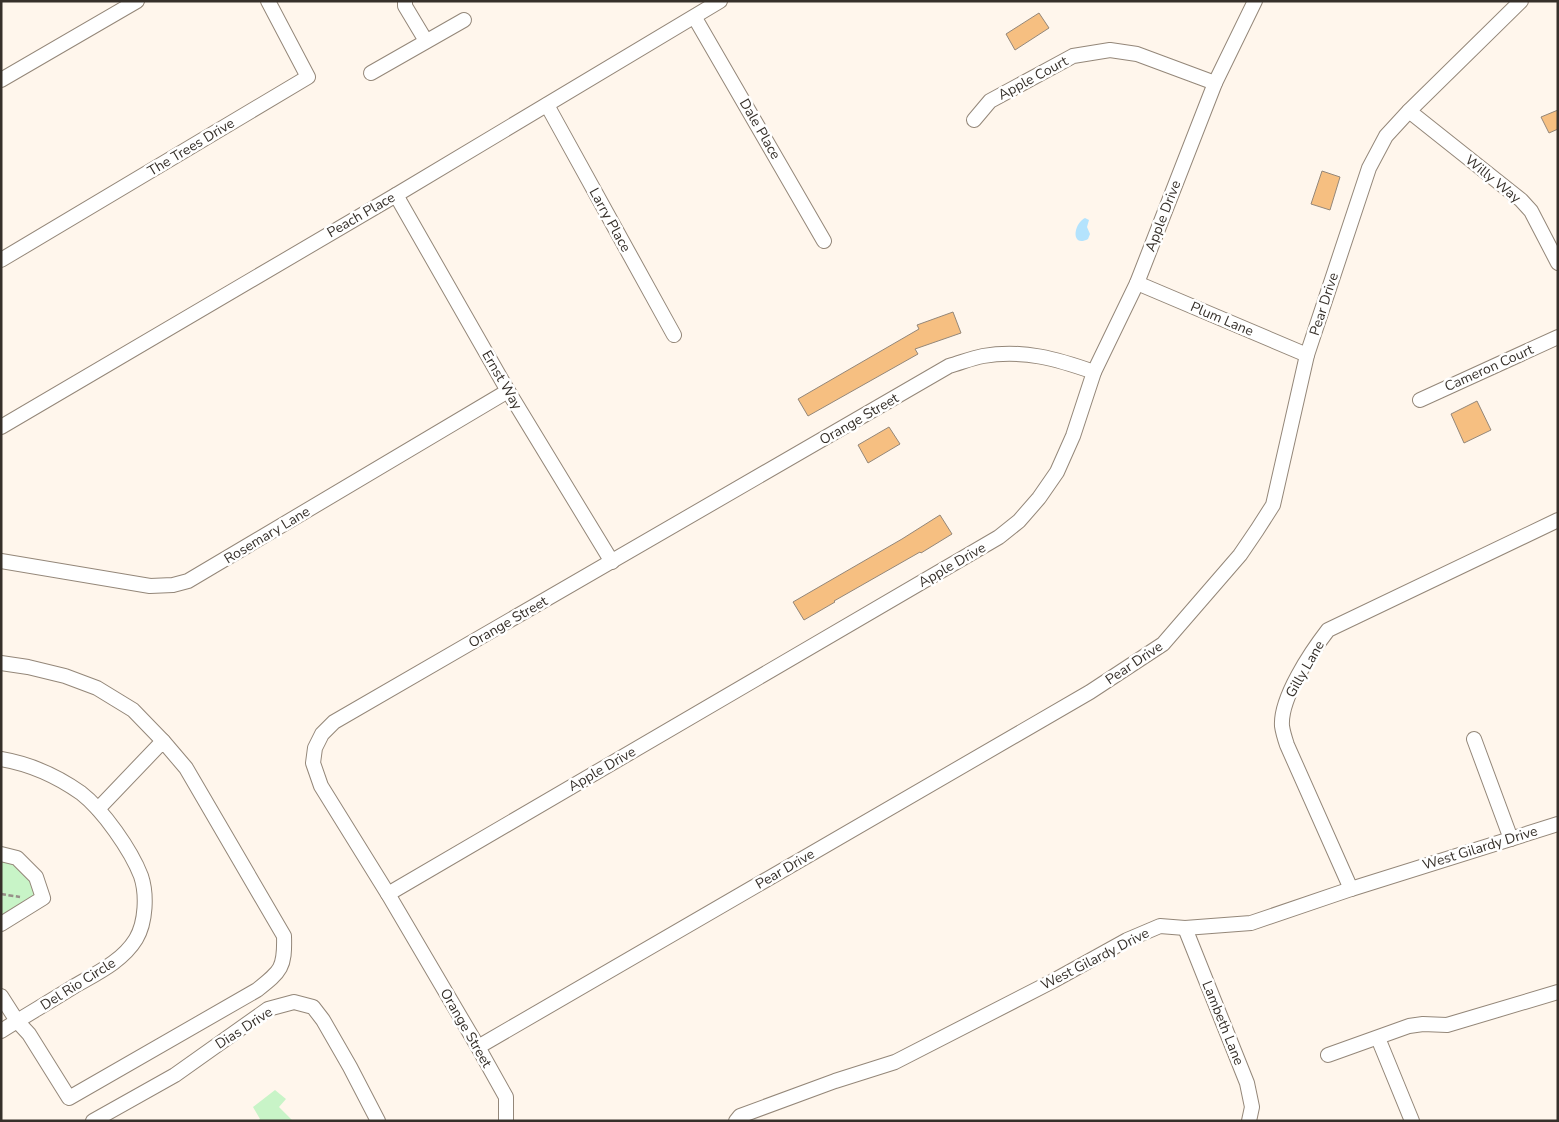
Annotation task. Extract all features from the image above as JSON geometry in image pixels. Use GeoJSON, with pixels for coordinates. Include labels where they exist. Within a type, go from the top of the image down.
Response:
{"type":"FeatureCollection","features":[{"type":"Feature","properties":{"kind":"street"},"geometry":{"type":"LineString","coordinates":[[1,80],[137,1]]}},
{"type":"Feature","properties":{"kind":"street","name":"The Trees Drive"},"geometry":{"type":"LineString","coordinates":[[1,260],[308,77],[268,1]]}},
{"type":"Feature","properties":{"kind":"street"},"geometry":{"type":"LineString","coordinates":[[405,1],[405,6],[426,41]]}},
{"type":"Feature","properties":{"kind":"street","name":"Peach Place"},"geometry":{"type":"LineString","coordinates":[[1,427],[695,18],[720,1]]}},
{"type":"Feature","properties":{"kind":"street","name":"Apple Drive"},"geometry":{"type":"LineString","coordinates":[[388,894],[999,537],[1019,521],[1039,498],[1057,472],[1073,436],[1094,372],[1137,283],[1215,83],[1255,1]]}},
{"type":"Feature","properties":{"kind":"street","name":"Pear Drive"},"geometry":{"type":"LineString","coordinates":[[478,1047],[1090,692],[1163,644],[1240,555],[1273,505],[1308,355],[1369,168],[1386,136],[1521,1]]}},
{"type":"Feature","properties":{"kind":"street","name":"Dale Place"},"geometry":{"type":"LineString","coordinates":[[695,18],[824,241]]}},
{"type":"Feature","properties":{"kind":"street"},"geometry":{"type":"LineString","coordinates":[[371,73],[464,20]]}},
{"type":"Feature","properties":{"kind":"street","name":"Apple Court"},"geometry":{"type":"LineString","coordinates":[[974,120],[990,101],[1074,56],[1110,50],[1137,54],[1215,83]]}},
{"type":"Feature","properties":{"kind":"street","name":"Larry Place"},"geometry":{"type":"LineString","coordinates":[[547,105],[674,335]]}},
{"type":"Feature","properties":{"kind":"street","name":"Willy Way"},"geometry":{"type":"LineString","coordinates":[[1409,111],[1521,200],[1531,211],[1558,263]]}},
{"type":"Feature","properties":{"kind":"street","name":"Ernst Way"},"geometry":{"type":"LineString","coordinates":[[396,195],[508,391],[612,562]]}},
{"type":"Feature","properties":{"kind":"street","name":"Plum Lane"},"geometry":{"type":"LineString","coordinates":[[1137,283],[1308,355]]}},
{"type":"Feature","properties":{"kind":"street","name":"Cameron Court"},"geometry":{"type":"LineString","coordinates":[[1420,400],[1558,337]]}},
{"type":"Feature","properties":{"kind":"street","name":"Orange Street"},"geometry":{"type":"LineString","coordinates":[[506,1121],[506,1097],[388,894],[321,786],[314,763],[315,748],[322,734],[334,722],[949,366],[983,356],[1025,354],[1055,359],[1094,372]]}},
{"type":"Feature","properties":{"kind":"street","name":"Rosemary Lane"},"geometry":{"type":"LineString","coordinates":[[1,561],[150,586],[188,582],[508,391]]}},
{"type":"Feature","properties":{"kind":"street","name":"Gilly Lane"},"geometry":{"type":"LineString","coordinates":[[1350,889],[1287,745],[1282,726],[1284,705],[1310,654],[1328,630],[1558,520]]}},
{"type":"Feature","properties":{"kind":"street"},"geometry":{"type":"LineString","coordinates":[[1,662],[65,676],[97,688],[133,710],[186,768],[284,936],[284,958],[276,975],[257,990],[69,1098],[29,1034],[17,1022],[1,996]]}},
{"type":"Feature","properties":{"kind":"street"},"geometry":{"type":"LineString","coordinates":[[1474,739],[1511,839]]}},
{"type":"Feature","properties":{"kind":"street"},"geometry":{"type":"LineString","coordinates":[[98,809],[163,741]]}},
{"type":"Feature","properties":{"kind":"street","name":"Del Rio Circle"},"geometry":{"type":"LineString","coordinates":[[1,758],[37,769],[64,782],[82,794],[98,809],[128,849],[142,878],[144,898],[142,925],[136,938],[128,949],[112,964],[1,1031]]}},
{"type":"Feature","properties":{"kind":"street","name":"West Gilardy Drive"},"geometry":{"type":"LineString","coordinates":[[736,1121],[740,1116],[835,1081],[895,1062],[1136,936],[1160,926],[1184,928],[1251,923],[1350,889],[1558,824]]}},
{"type":"Feature","properties":{"kind":"street"},"geometry":{"type":"LineString","coordinates":[[1,854],[17,858],[36,877],[43,898],[1,924]]}},
{"type":"Feature","properties":{"kind":"street","name":"Lambeth Lane"},"geometry":{"type":"LineString","coordinates":[[1184,928],[1247,1082],[1252,1107],[1249,1121]]}},
{"type":"Feature","properties":{"kind":"street"},"geometry":{"type":"LineString","coordinates":[[1328,1054],[1409,1026],[1423,1024],[1447,1025],[1558,992]]}},
{"type":"Feature","properties":{"kind":"street","name":"Dias Drive"},"geometry":{"type":"LineString","coordinates":[[93,1121],[175,1075],[268,1010],[294,1002],[312,1007],[323,1020],[378,1121]]}},
{"type":"Feature","properties":{"kind":"street"},"geometry":{"type":"LineString","coordinates":[[1378,1038],[1412,1121]]}},
{"type":"Feature","properties":{"kind":"green space"},"geometry":{"type":"Polygon","coordinates":[[[1,854],[17,858],[43,898],[1,924],[1,854]]]}},
{"type":"Feature","properties":{"kind":"green space"},"geometry":{"type":"Polygon","coordinates":[[[275,1090],[286,1099],[279,1107],[293,1121],[257,1121],[260,1119],[253,1107],[275,1090]]]}},
{"type":"Feature","properties":{"kind":"water"},"geometry":{"type":"Polygon","coordinates":[[[1085,218],[1089,220],[1087,227],[1090,234],[1088,239],[1082,241],[1076,238],[1076,230],[1085,218]]]}},
{"type":"Feature","properties":{"kind":"building"},"geometry":{"type":"Polygon","coordinates":[[[1039,13],[1049,28],[1015,50],[1006,34],[1039,13]]]}},
{"type":"Feature","properties":{"kind":"building"},"geometry":{"type":"Polygon","coordinates":[[[1558,110],[1558,129],[1549,133],[1541,117],[1558,110]]]}},
{"type":"Feature","properties":{"kind":"building"},"geometry":{"type":"Polygon","coordinates":[[[1322,171],[1340,177],[1330,210],[1311,204],[1322,171]]]}},
{"type":"Feature","properties":{"kind":"building"},"geometry":{"type":"Polygon","coordinates":[[[953,312],[961,333],[915,349],[918,354],[808,416],[798,399],[919,329],[917,325],[953,312]]]}},
{"type":"Feature","properties":{"kind":"building"},"geometry":{"type":"Polygon","coordinates":[[[1477,401],[1491,430],[1464,443],[1451,414],[1477,401]]]}},
{"type":"Feature","properties":{"kind":"building"},"geometry":{"type":"Polygon","coordinates":[[[889,427],[900,444],[868,463],[858,445],[889,427]]]}},
{"type":"Feature","properties":{"kind":"building"},"geometry":{"type":"Polygon","coordinates":[[[940,515],[952,534],[804,620],[793,602],[940,515]]]}}]}
